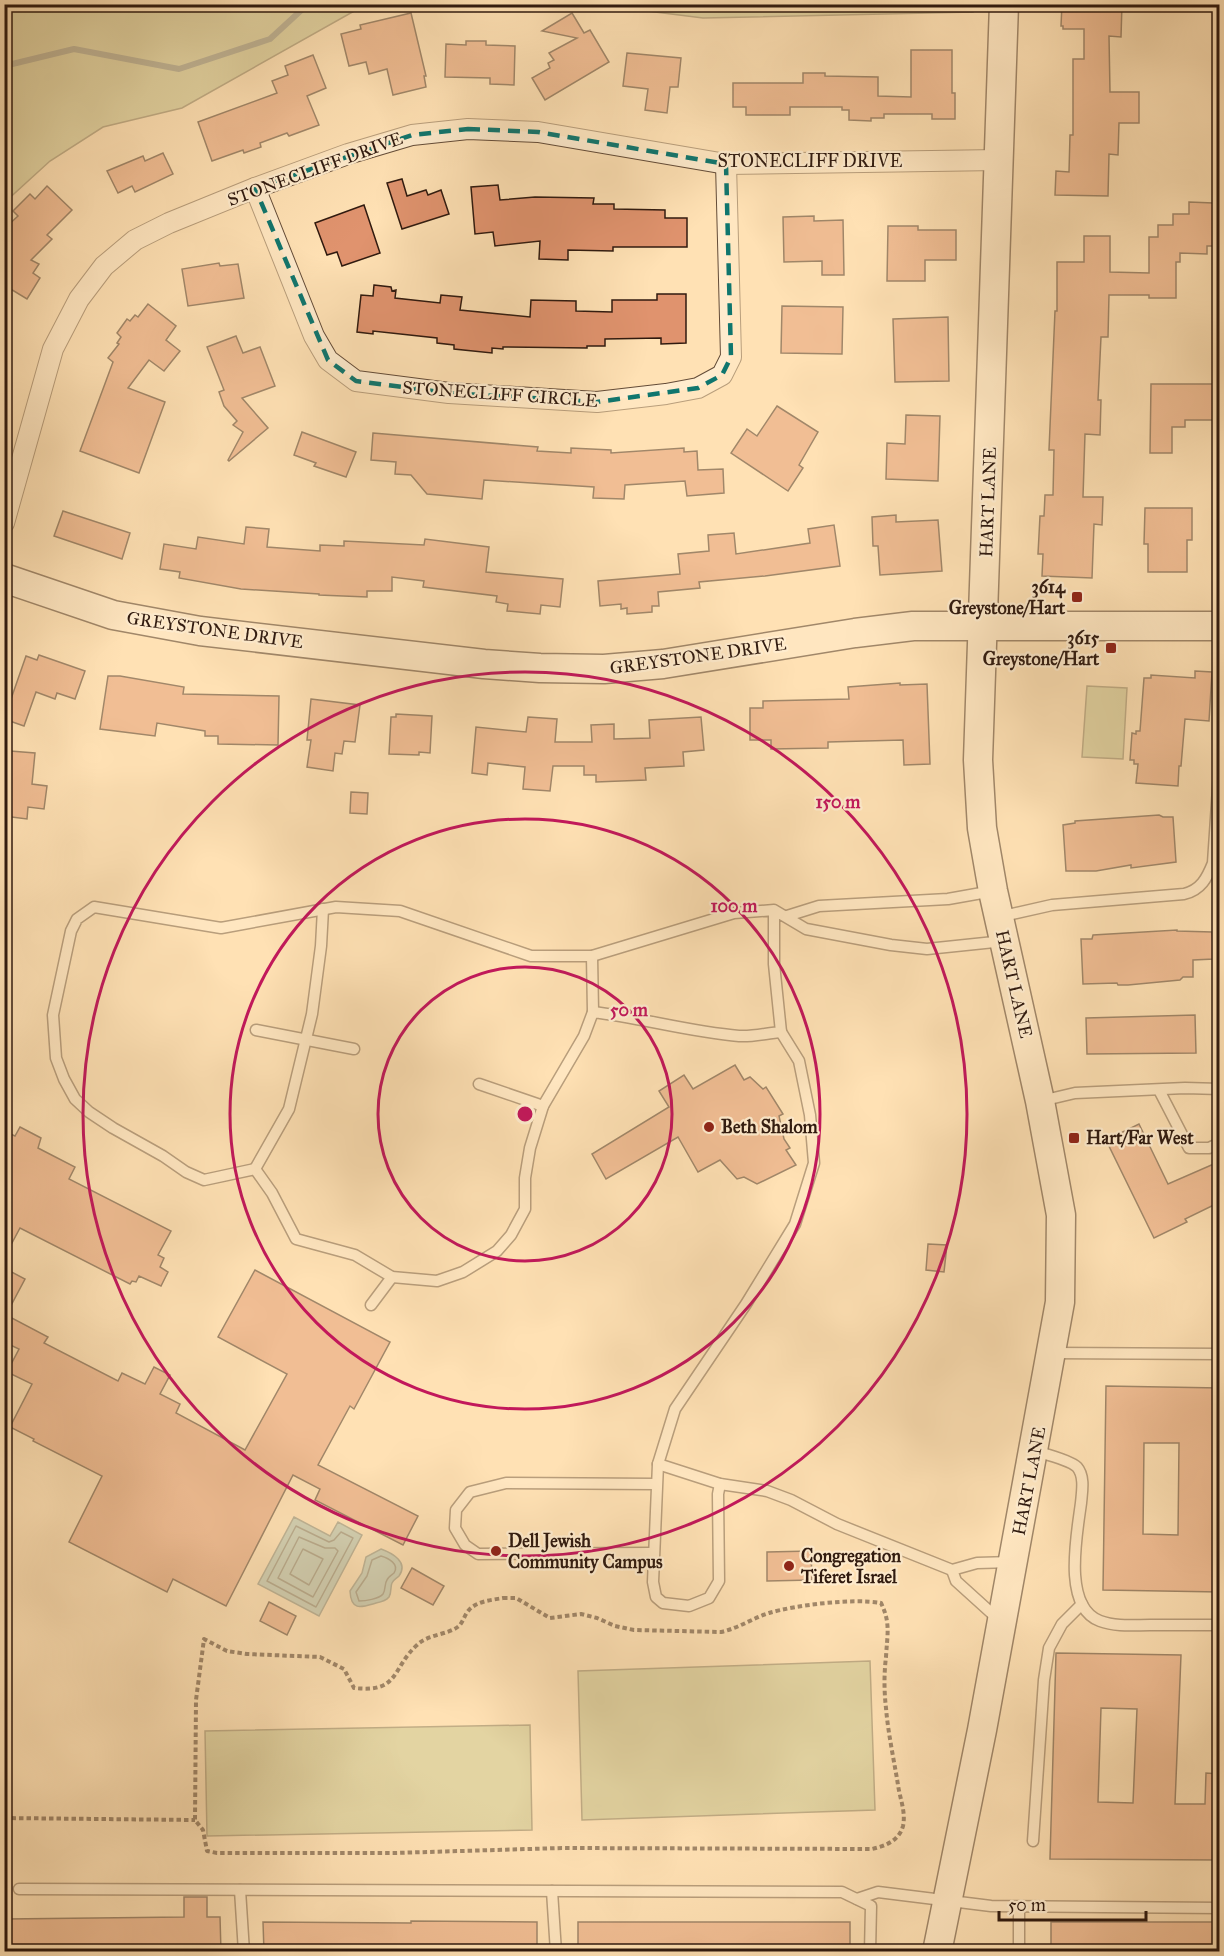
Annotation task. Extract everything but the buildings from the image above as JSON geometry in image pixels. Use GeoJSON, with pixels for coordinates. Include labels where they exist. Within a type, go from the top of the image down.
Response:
{"type":"FeatureCollection","features":[{"type":"Feature","properties":{"kind":"street","name":"HART LANE"},"geometry":{"type":"LineString","coordinates":[[937,1952],[1014,1562],[1060,1302],[1061,1215],[1040,1101],[999,917],[982,828],[978,760],[1004,4]]}},
{"type":"Feature","properties":{"kind":"street","name":"STONECLIFF DRIVE"},"geometry":{"type":"LineString","coordinates":[[4,523],[53,350],[79,299],[104,266],[135,240],[255,188],[348,154],[412,135],[468,129],[538,132],[726,164],[999,160]]}},
{"type":"Feature","properties":{"kind":"street","name":"STONECLIFF CIRCLE"},"geometry":{"type":"LineString","coordinates":[[255,188],[314,336],[328,360],[356,381],[449,393],[597,402],[698,388],[722,375],[731,357],[726,164]]}},
{"type":"Feature","properties":{"kind":"street","name":"GREYSTONE DRIVE"},"geometry":{"type":"LineString","coordinates":[[4,578],[113,615],[200,632],[484,664],[540,668],[604,669],[663,664],[913,626],[1220,626]]}},
{"type":"Feature","properties":{"kind":"lane"},"geometry":{"type":"LineString","coordinates":[[323,909],[321,946],[312,1014],[289,1109],[255,1169],[204,1179],[186,1172],[163,1156],[113,1128],[89,1112],[75,1099],[64,1080],[56,1058],[53,1015],[71,931],[77,918],[94,907],[221,928],[323,909],[336,907],[400,911],[531,956],[592,956],[734,913],[774,910],[806,929],[891,945],[927,949],[999,917],[1052,905],[1192,892],[1207,878],[1213,863],[1220,758]]}},
{"type":"Feature","properties":{"kind":"lane"},"geometry":{"type":"LineString","coordinates":[[787,916],[819,906],[948,899],[999,917]]}},
{"type":"Feature","properties":{"kind":"lane"},"geometry":{"type":"LineString","coordinates":[[720,1484],[718,1494],[719,1581],[709,1598],[689,1606],[663,1603],[656,1597],[652,1582],[652,1553],[658,1464],[675,1409],[746,1304],[795,1224],[814,1163],[810,1115],[799,1061],[781,1032],[774,964],[774,910]]}},
{"type":"Feature","properties":{"kind":"lane"},"geometry":{"type":"LineString","coordinates":[[255,1169],[272,1193],[296,1239],[355,1255],[392,1277],[438,1281],[462,1272],[497,1251],[511,1235],[525,1209],[525,1178],[530,1148],[543,1106],[584,1036],[593,1012],[592,956]]}},
{"type":"Feature","properties":{"kind":"lane"},"geometry":{"type":"LineString","coordinates":[[593,1012],[741,1036],[781,1032]]}},
{"type":"Feature","properties":{"kind":"lane"},"geometry":{"type":"LineString","coordinates":[[256,1030],[354,1049]]}},
{"type":"Feature","properties":{"kind":"lane"},"geometry":{"type":"LineString","coordinates":[[479,1084],[543,1106]]}},
{"type":"Feature","properties":{"kind":"lane"},"geometry":{"type":"LineString","coordinates":[[1040,1101],[1075,1093],[1220,1089]]}},
{"type":"Feature","properties":{"kind":"lane"},"geometry":{"type":"LineString","coordinates":[[1159,1090],[1189,1148],[1209,1148],[1220,1143]]}},
{"type":"Feature","properties":{"kind":"lane"},"geometry":{"type":"LineString","coordinates":[[371,1305],[392,1277]]}},
{"type":"Feature","properties":{"kind":"lane"},"geometry":{"type":"LineString","coordinates":[[1052,1353],[1220,1354]]}},
{"type":"Feature","properties":{"kind":"lane"},"geometry":{"type":"LineString","coordinates":[[1034,1450],[1076,1466],[1080,1472],[1082,1485],[1076,1550],[1076,1587],[1086,1612],[1099,1621],[1117,1625],[1220,1625]]}},
{"type":"Feature","properties":{"kind":"lane"},"geometry":{"type":"LineString","coordinates":[[658,1464],[720,1484],[767,1491],[837,1524],[952,1570],[977,1563],[1014,1562]]}},
{"type":"Feature","properties":{"kind":"lane"},"geometry":{"type":"LineString","coordinates":[[652,1553],[478,1554],[465,1545],[455,1528],[456,1510],[470,1492],[506,1483],[657,1484]]}},
{"type":"Feature","properties":{"kind":"lane"},"geometry":{"type":"LineString","coordinates":[[952,1570],[956,1581],[1002,1623]]}},
{"type":"Feature","properties":{"kind":"lane"},"geometry":{"type":"LineString","coordinates":[[1033,1841],[1044,1680],[1049,1648],[1062,1624],[1082,1604]]}},
{"type":"Feature","properties":{"kind":"lane"},"geometry":{"type":"LineString","coordinates":[[19,1889],[842,1892],[871,1906],[870,1952]]}},
{"type":"Feature","properties":{"kind":"lane"},"geometry":{"type":"LineString","coordinates":[[240,1890],[244,1952]]}},
{"type":"Feature","properties":{"kind":"lane"},"geometry":{"type":"LineString","coordinates":[[552,1891],[556,1952]]}},
{"type":"Feature","properties":{"kind":"lane"},"geometry":{"type":"LineString","coordinates":[[857,1899],[878,1892],[991,1906],[1220,1908]]}},
{"type":"Feature","properties":{"kind":"lane"},"geometry":{"type":"LineString","coordinates":[[1018,1907],[1019,1952]]}},
{"type":"Feature","properties":{"kind":"path"},"geometry":{"type":"LineString","coordinates":[[503,1598],[516,1598],[550,1618],[581,1614],[615,1626],[646,1631],[721,1632],[768,1613],[806,1605],[869,1601],[881,1603],[885,1611],[889,1632],[885,1657],[886,1708],[904,1813],[902,1829],[897,1837],[883,1847],[872,1849],[562,1848],[394,1853],[217,1853],[207,1851],[203,1830],[195,1820],[196,1700],[204,1639],[227,1651],[237,1653],[320,1657],[344,1669],[354,1688],[372,1690],[389,1683],[415,1647],[423,1640],[459,1626],[469,1609],[503,1598]]}},
{"type":"Feature","properties":{"kind":"path"},"geometry":{"type":"LineString","coordinates":[[4,1818],[195,1820]]}},
{"type":"Feature","properties":{"kind":"highlighted area"},"geometry":{"type":"Polygon","coordinates":[[[468,129],[538,132],[726,164],[731,357],[722,375],[698,388],[597,402],[449,393],[356,381],[328,360],[255,188],[412,135],[468,129]]]}},
{"type":"Feature","properties":{"kind":"green space"},"geometry":{"type":"Polygon","coordinates":[[[23,4],[198,4],[213,7],[213,4],[383,5],[356,10],[182,108],[103,127],[50,161],[5,202],[5,14],[23,4]]]}},
{"type":"Feature","properties":{"kind":"green space"},"geometry":{"type":"Polygon","coordinates":[[[974,4],[973,12],[703,18],[599,5],[974,4]]]}},
{"type":"Feature","properties":{"kind":"green space"},"geometry":{"type":"Polygon","coordinates":[[[1087,686],[1127,688],[1123,759],[1082,757],[1087,686]]]}},
{"type":"Feature","properties":{"kind":"green space"},"geometry":{"type":"Polygon","coordinates":[[[870,1661],[875,1810],[582,1820],[578,1671],[870,1661]]]}},
{"type":"Feature","properties":{"kind":"green space"},"geometry":{"type":"Polygon","coordinates":[[[530,1725],[532,1830],[207,1836],[205,1731],[530,1725]]]}},
{"type":"Feature","properties":{"kind":"water"},"geometry":{"type":"Polygon","coordinates":[[[294,1517],[330,1536],[338,1522],[362,1535],[319,1616],[258,1584],[294,1517]]]}},
{"type":"Feature","properties":{"kind":"water"},"geometry":{"type":"Polygon","coordinates":[[[381,1549],[401,1562],[402,1571],[392,1583],[389,1597],[382,1602],[366,1606],[355,1605],[350,1591],[362,1573],[366,1557],[381,1549]]]}},
{"type":"Feature","properties":{"kind":"waterway"},"geometry":{"type":"LineString","coordinates":[[4,66],[74,49],[179,69],[270,39],[308,4]]}},
{"type":"Feature","properties":{"kind":"place","name":"3614 Greystone/Hart"},"geometry":{"type":"Point","coordinates":[1077,597]}},
{"type":"Feature","properties":{"kind":"place","name":"3615 Greystone/Hart"},"geometry":{"type":"Point","coordinates":[1111,648]}},
{"type":"Feature","properties":{"kind":"place","name":"Beth Shalom"},"geometry":{"type":"Point","coordinates":[709,1127]}},
{"type":"Feature","properties":{"kind":"place","name":"Hart/Far West"},"geometry":{"type":"Point","coordinates":[1074,1138]}},
{"type":"Feature","properties":{"kind":"place","name":"Dell Jewish Community Campus"},"geometry":{"type":"Point","coordinates":[496,1551]}},
{"type":"Feature","properties":{"kind":"place","name":"Congregation Tiferet Israel"},"geometry":{"type":"Point","coordinates":[789,1566]}}]}
